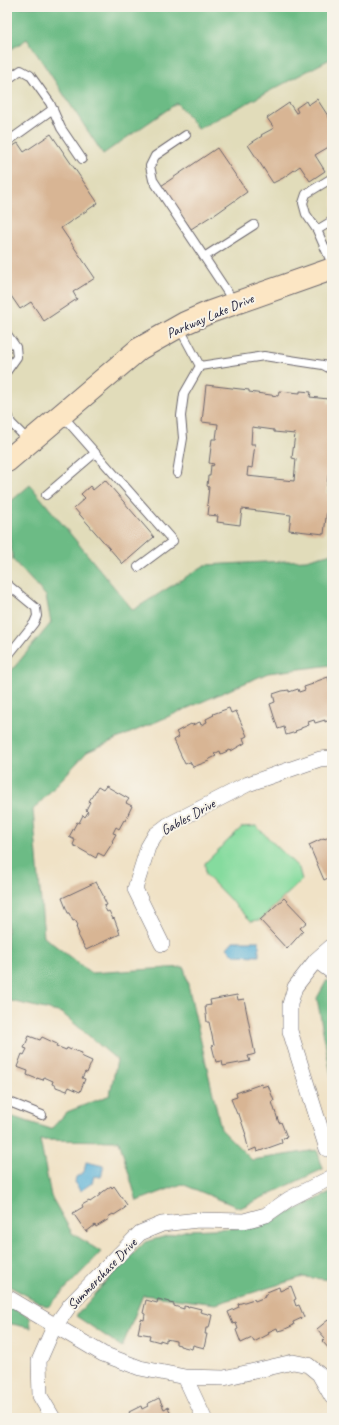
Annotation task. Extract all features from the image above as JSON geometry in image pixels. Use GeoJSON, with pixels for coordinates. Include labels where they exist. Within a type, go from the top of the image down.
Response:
{"type":"FeatureCollection","features":[{"type":"Feature","properties":{"kind":"street","name":"Parkway Lake Drive"},"geometry":{"type":"LineString","coordinates":[[7,461],[139,349],[179,326],[210,312],[332,269]]}},
{"type":"Feature","properties":{"kind":"street","name":"Gables Drive"},"geometry":{"type":"LineString","coordinates":[[162,944],[135,889],[148,847],[155,835],[168,825],[248,784],[320,760],[332,758]]}},
{"type":"Feature","properties":{"kind":"street"},"geometry":{"type":"LineString","coordinates":[[327,1149],[290,1031],[290,1004],[295,987],[316,960],[332,946]]}},
{"type":"Feature","properties":{"kind":"street"},"geometry":{"type":"LineString","coordinates":[[316,960],[332,972]]}},
{"type":"Feature","properties":{"kind":"street","name":"Summerchase Drive"},"geometry":{"type":"LineString","coordinates":[[53,1418],[40,1396],[39,1361],[56,1325],[70,1305],[140,1233],[162,1224],[198,1220],[244,1221],[266,1214],[288,1199],[332,1177]]}},
{"type":"Feature","properties":{"kind":"street","name":"Summerchase Drive"},"geometry":{"type":"LineString","coordinates":[[7,1297],[103,1354],[140,1368],[185,1377],[224,1378],[294,1362],[308,1365],[319,1374],[332,1397]]}},
{"type":"Feature","properties":{"kind":"street"},"geometry":{"type":"LineString","coordinates":[[185,1377],[204,1418]]}},
{"type":"Feature","properties":{"kind":"lane"},"geometry":{"type":"LineString","coordinates":[[7,80],[21,70],[30,75],[50,102],[61,128],[82,159]]}},
{"type":"Feature","properties":{"kind":"lane"},"geometry":{"type":"LineString","coordinates":[[7,142],[53,110]]}},
{"type":"Feature","properties":{"kind":"lane"},"geometry":{"type":"LineString","coordinates":[[186,135],[155,156],[150,166],[154,180],[235,304]]}},
{"type":"Feature","properties":{"kind":"lane"},"geometry":{"type":"LineString","coordinates":[[332,178],[306,194],[302,203],[306,214],[317,230],[332,264]]}},
{"type":"Feature","properties":{"kind":"lane"},"geometry":{"type":"LineString","coordinates":[[317,230],[332,221]]}},
{"type":"Feature","properties":{"kind":"lane"},"geometry":{"type":"LineString","coordinates":[[204,257],[254,225]]}},
{"type":"Feature","properties":{"kind":"lane"},"geometry":{"type":"LineString","coordinates":[[179,326],[200,366]]}},
{"type":"Feature","properties":{"kind":"lane"},"geometry":{"type":"LineString","coordinates":[[7,334],[16,347],[17,357],[7,371]]}},
{"type":"Feature","properties":{"kind":"lane"},"geometry":{"type":"LineString","coordinates":[[200,366],[264,356],[323,365],[332,370]]}},
{"type":"Feature","properties":{"kind":"lane"},"geometry":{"type":"LineString","coordinates":[[177,473],[182,438],[181,416],[184,394],[200,366]]}},
{"type":"Feature","properties":{"kind":"lane"},"geometry":{"type":"LineString","coordinates":[[7,410],[11,423],[29,442]]}},
{"type":"Feature","properties":{"kind":"lane"},"geometry":{"type":"LineString","coordinates":[[61,414],[173,542],[138,567]]}},
{"type":"Feature","properties":{"kind":"lane"},"geometry":{"type":"LineString","coordinates":[[46,495],[95,453]]}},
{"type":"Feature","properties":{"kind":"lane"},"geometry":{"type":"LineString","coordinates":[[7,584],[36,608],[37,616],[34,623],[7,657]]}},
{"type":"Feature","properties":{"kind":"lane"},"geometry":{"type":"LineString","coordinates":[[7,1101],[42,1115]]}},
{"type":"Feature","properties":{"kind":"shaded area"},"geometry":{"type":"Polygon","coordinates":[[[7,7],[332,7],[332,623],[7,781],[7,7]]]}},
{"type":"Feature","properties":{"kind":"green space"},"geometry":{"type":"Polygon","coordinates":[[[7,7],[332,7],[332,58],[198,129],[177,103],[103,154],[27,39],[7,52],[7,7]]]}},
{"type":"Feature","properties":{"kind":"green space"},"geometry":{"type":"Polygon","coordinates":[[[30,485],[133,610],[205,565],[306,560],[332,553],[332,665],[268,673],[87,752],[33,810],[44,937],[91,973],[184,967],[221,1129],[252,1160],[317,1150],[323,1169],[240,1208],[182,1184],[137,1201],[119,1141],[40,1140],[51,1196],[72,1233],[101,1252],[48,1307],[7,1285],[7,1115],[51,1129],[67,1112],[110,1095],[117,1060],[62,1013],[7,1000],[7,676],[51,623],[46,596],[13,560],[9,535],[10,502],[30,485]]]}},
{"type":"Feature","properties":{"kind":"green space"},"geometry":{"type":"Polygon","coordinates":[[[256,826],[299,868],[302,880],[260,920],[251,921],[206,875],[205,863],[242,827],[256,826]]]}},
{"type":"Feature","properties":{"kind":"green space"},"geometry":{"type":"Polygon","coordinates":[[[327,980],[332,984],[332,1081],[317,998],[327,980]]]}},
{"type":"Feature","properties":{"kind":"green space"},"geometry":{"type":"Polygon","coordinates":[[[332,1192],[332,1280],[303,1277],[216,1304],[143,1295],[122,1347],[76,1316],[111,1276],[145,1242],[188,1230],[260,1227],[332,1192]]]}},
{"type":"Feature","properties":{"kind":"green space"},"geometry":{"type":"Polygon","coordinates":[[[7,1305],[30,1317],[31,1328],[7,1323],[7,1305]]]}},
{"type":"Feature","properties":{"kind":"water"},"geometry":{"type":"Polygon","coordinates":[[[233,941],[259,941],[259,956],[234,955],[227,948],[233,941]]]}},
{"type":"Feature","properties":{"kind":"water"},"geometry":{"type":"Polygon","coordinates":[[[86,1162],[104,1166],[101,1177],[94,1176],[92,1183],[80,1191],[75,1182],[76,1177],[84,1172],[86,1162]]]}},
{"type":"Feature","properties":{"kind":"building"},"geometry":{"type":"Polygon","coordinates":[[[317,99],[332,122],[332,145],[315,155],[325,171],[310,181],[300,166],[273,183],[248,145],[262,136],[261,135],[274,128],[267,118],[289,103],[296,113],[298,112],[296,108],[306,101],[308,105],[317,99]]]}},
{"type":"Feature","properties":{"kind":"building"},"geometry":{"type":"Polygon","coordinates":[[[51,134],[98,203],[61,228],[95,278],[73,292],[77,299],[44,321],[31,302],[20,309],[7,290],[7,150],[18,143],[24,152],[51,134]]]}},
{"type":"Feature","properties":{"kind":"building"},"geometry":{"type":"Polygon","coordinates":[[[217,148],[247,192],[213,216],[191,229],[161,186],[217,148]]]}},
{"type":"Feature","properties":{"kind":"building"},"geometry":{"type":"Polygon","coordinates":[[[206,385],[249,390],[249,392],[278,396],[279,391],[300,393],[300,391],[311,392],[310,397],[328,399],[328,403],[332,403],[332,447],[326,493],[329,493],[324,534],[289,530],[291,515],[242,509],[240,525],[217,522],[218,516],[208,515],[208,476],[210,476],[211,465],[213,466],[214,464],[209,463],[212,439],[216,439],[218,424],[202,422],[206,385]],[[252,427],[251,444],[255,444],[252,468],[248,467],[247,476],[294,481],[296,459],[292,458],[295,434],[274,432],[274,430],[252,427]]]}},
{"type":"Feature","properties":{"kind":"building"},"geometry":{"type":"Polygon","coordinates":[[[105,480],[154,537],[123,564],[74,508],[85,498],[81,494],[90,486],[93,490],[105,480]]]}},
{"type":"Feature","properties":{"kind":"building"},"geometry":{"type":"Polygon","coordinates":[[[328,677],[330,684],[332,684],[332,719],[325,722],[325,720],[315,723],[314,720],[308,722],[309,725],[295,731],[296,732],[286,735],[284,727],[278,729],[270,704],[275,702],[273,694],[298,689],[299,692],[305,690],[304,687],[328,677]]]}},
{"type":"Feature","properties":{"kind":"building"},"geometry":{"type":"Polygon","coordinates":[[[229,708],[231,713],[236,711],[247,736],[243,738],[245,743],[231,751],[230,750],[221,754],[220,751],[214,754],[216,756],[208,760],[209,761],[193,767],[190,762],[185,764],[174,740],[179,737],[176,732],[191,724],[200,722],[201,725],[207,722],[206,719],[214,715],[213,714],[229,708]]]}},
{"type":"Feature","properties":{"kind":"building"},"geometry":{"type":"Polygon","coordinates":[[[106,786],[129,799],[126,803],[132,806],[125,821],[124,820],[119,829],[116,827],[113,833],[116,834],[112,841],[113,842],[104,856],[98,853],[96,858],[73,845],[75,840],[69,837],[77,822],[79,823],[83,815],[85,817],[88,812],[86,810],[90,802],[89,801],[98,787],[103,790],[106,786]]]}},
{"type":"Feature","properties":{"kind":"building"},"geometry":{"type":"Polygon","coordinates":[[[332,835],[332,876],[324,880],[309,845],[332,835]]]}},
{"type":"Feature","properties":{"kind":"building"},"geometry":{"type":"Polygon","coordinates":[[[96,882],[107,905],[104,906],[107,912],[109,911],[113,919],[114,918],[120,934],[86,950],[78,935],[79,934],[76,927],[78,925],[75,920],[73,921],[68,913],[62,898],[96,882]]]}},
{"type":"Feature","properties":{"kind":"building"},"geometry":{"type":"Polygon","coordinates":[[[284,898],[307,922],[300,928],[303,931],[287,949],[260,920],[284,898]]]}},
{"type":"Feature","properties":{"kind":"building"},"geometry":{"type":"Polygon","coordinates":[[[237,995],[238,1000],[244,999],[255,1054],[248,1056],[250,1061],[223,1066],[222,1061],[216,1062],[212,1046],[214,1045],[209,1022],[207,1022],[205,1006],[211,1005],[210,1000],[237,995]]]}},
{"type":"Feature","properties":{"kind":"building"},"geometry":{"type":"Polygon","coordinates":[[[29,1036],[40,1040],[42,1037],[57,1044],[56,1046],[66,1050],[67,1048],[82,1053],[81,1056],[92,1061],[87,1073],[85,1072],[82,1078],[85,1079],[80,1092],[69,1087],[67,1091],[56,1087],[52,1084],[53,1081],[44,1077],[43,1080],[37,1079],[27,1075],[28,1071],[17,1067],[22,1054],[24,1055],[27,1049],[24,1048],[29,1036]]]}},
{"type":"Feature","properties":{"kind":"building"},"geometry":{"type":"Polygon","coordinates":[[[261,1084],[262,1087],[268,1085],[274,1101],[272,1102],[279,1123],[281,1122],[287,1137],[281,1139],[282,1143],[257,1152],[256,1148],[249,1151],[246,1135],[239,1114],[237,1114],[231,1099],[237,1097],[236,1093],[261,1084]]]}},
{"type":"Feature","properties":{"kind":"building"},"geometry":{"type":"Polygon","coordinates":[[[111,1186],[112,1188],[114,1186],[127,1205],[114,1215],[113,1214],[108,1217],[109,1219],[96,1227],[95,1225],[86,1232],[73,1213],[83,1207],[82,1205],[89,1201],[90,1202],[111,1186]]]}},
{"type":"Feature","properties":{"kind":"building"},"geometry":{"type":"Polygon","coordinates":[[[291,1286],[296,1299],[294,1300],[296,1306],[299,1305],[304,1317],[293,1322],[294,1325],[283,1330],[278,1331],[277,1328],[268,1332],[269,1334],[254,1342],[252,1338],[241,1343],[236,1330],[238,1329],[236,1323],[233,1324],[228,1312],[239,1307],[238,1304],[254,1299],[255,1301],[265,1297],[264,1295],[268,1293],[267,1292],[279,1287],[280,1291],[291,1286]]]}},
{"type":"Feature","properties":{"kind":"building"},"geometry":{"type":"Polygon","coordinates":[[[158,1299],[184,1309],[184,1306],[189,1306],[201,1309],[200,1312],[212,1315],[209,1328],[206,1328],[205,1334],[207,1334],[204,1348],[193,1345],[192,1349],[176,1344],[176,1341],[166,1339],[166,1342],[160,1340],[160,1342],[149,1339],[150,1335],[138,1333],[141,1319],[144,1320],[145,1314],[143,1313],[146,1300],[157,1303],[158,1299]]]}},
{"type":"Feature","properties":{"kind":"building"},"geometry":{"type":"Polygon","coordinates":[[[328,1320],[330,1323],[332,1321],[332,1352],[322,1341],[325,1338],[317,1329],[328,1320]]]}},
{"type":"Feature","properties":{"kind":"building"},"geometry":{"type":"Polygon","coordinates":[[[159,1398],[164,1409],[168,1407],[172,1418],[132,1418],[129,1412],[141,1406],[142,1409],[148,1406],[147,1404],[159,1398]]]}}]}
